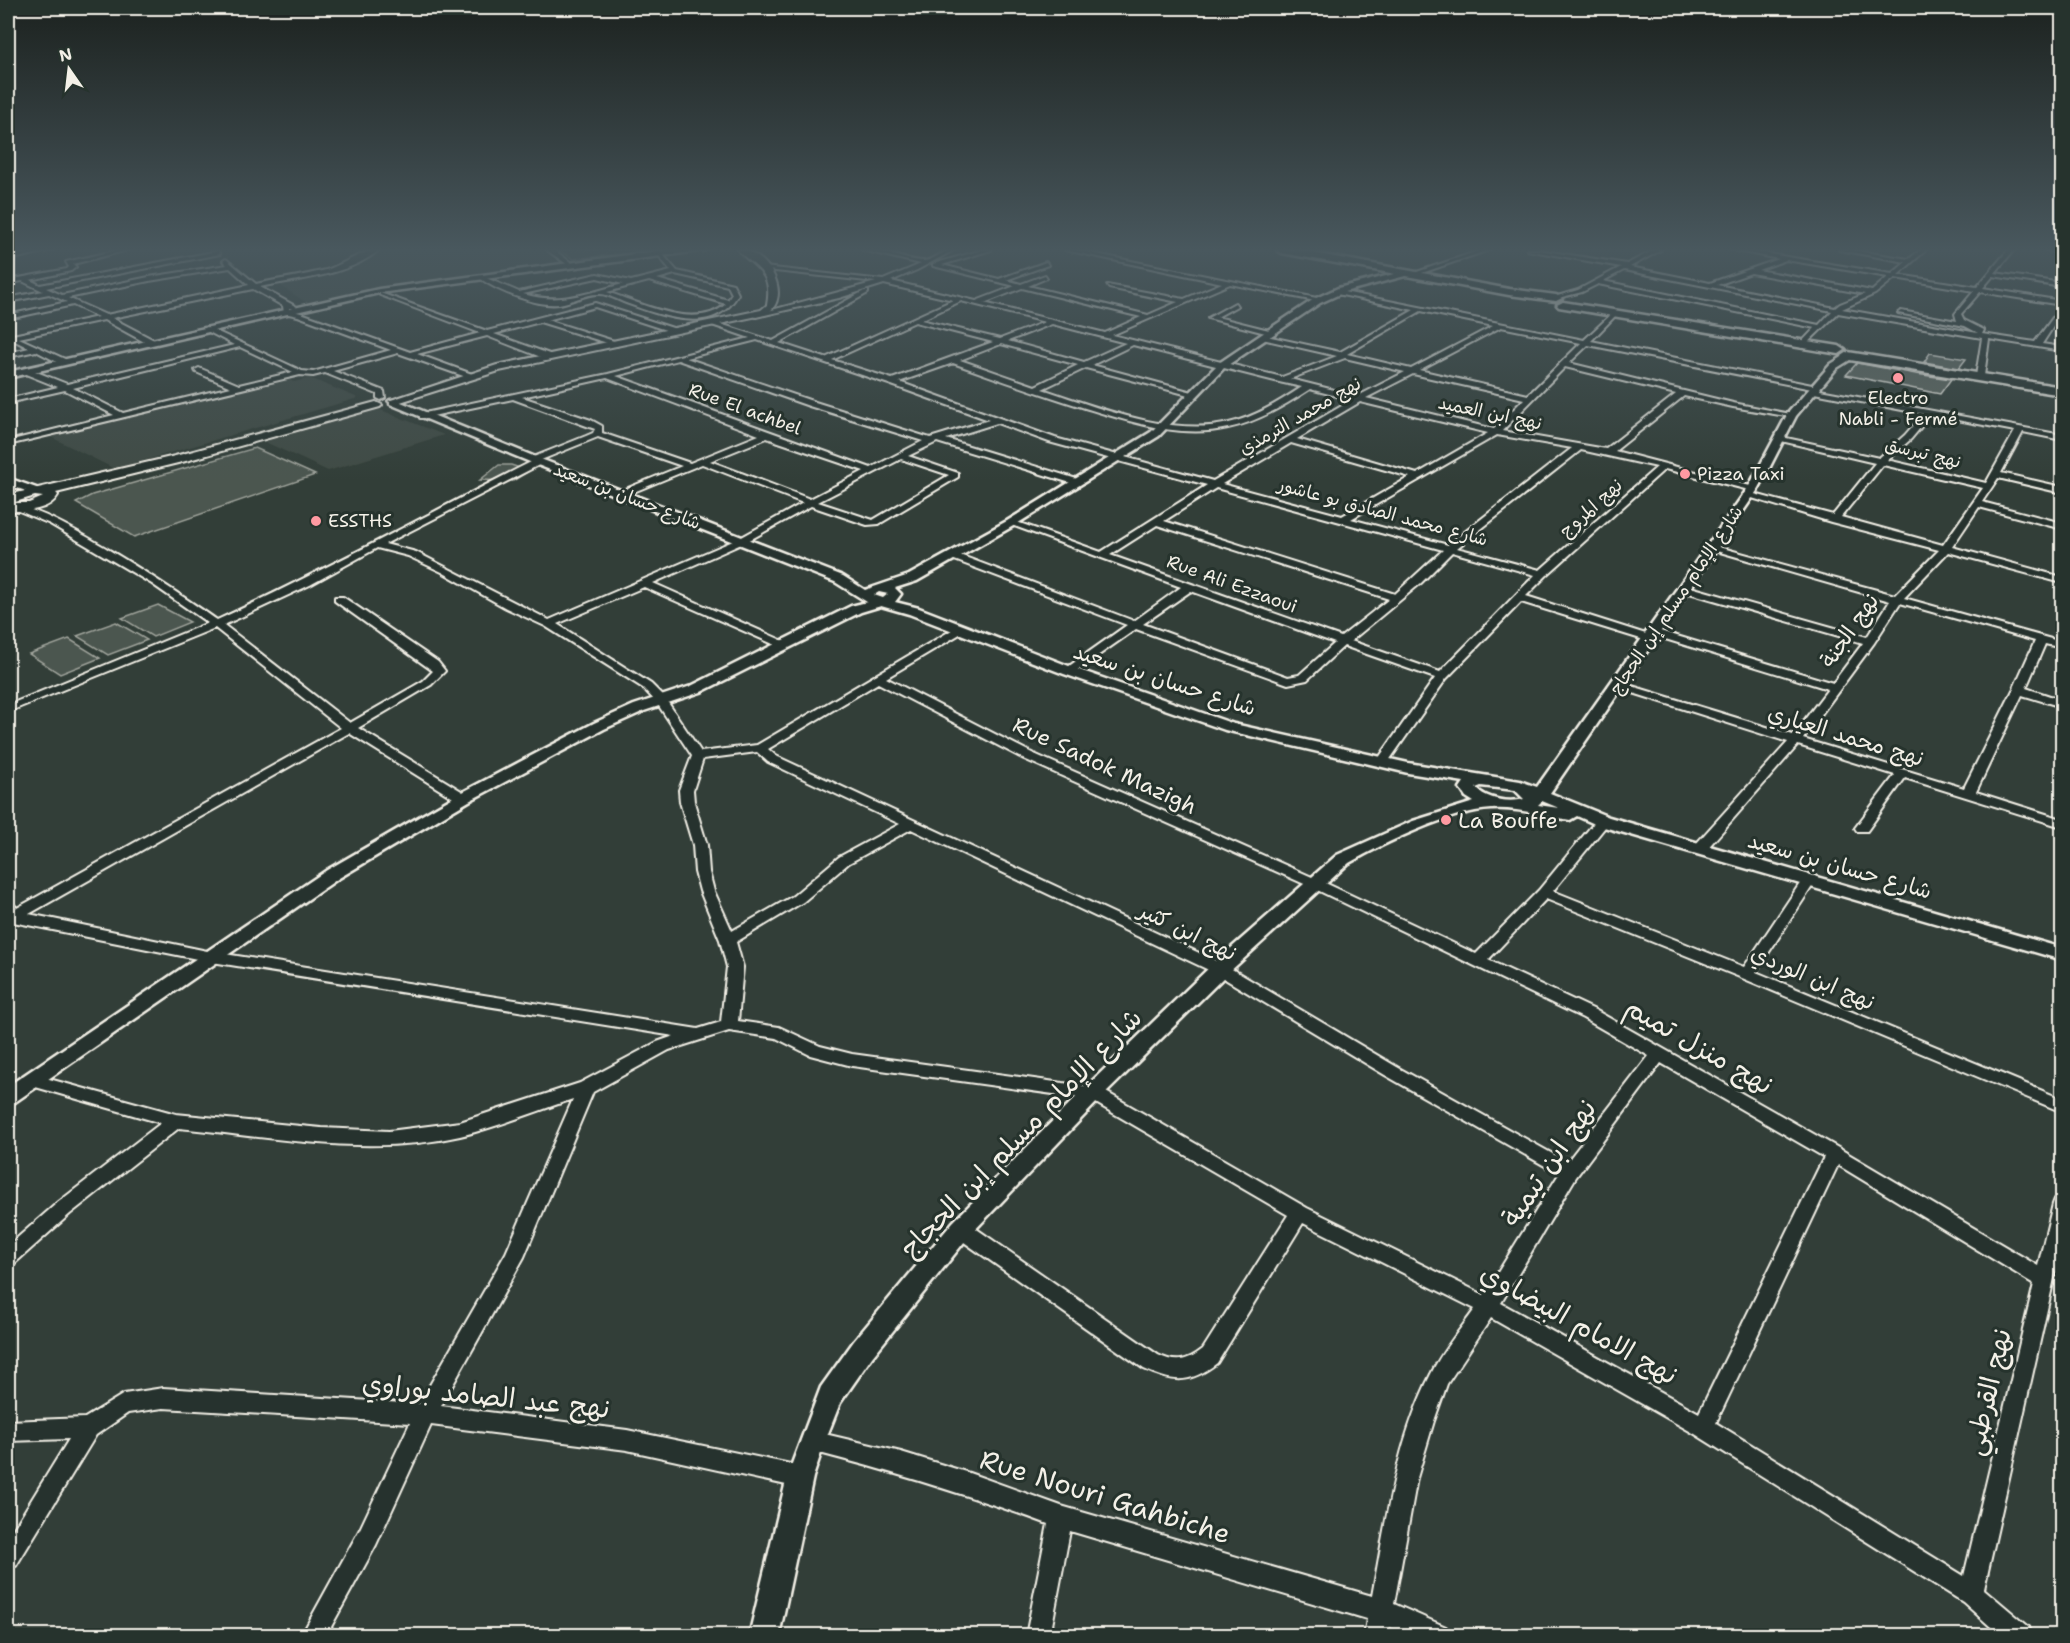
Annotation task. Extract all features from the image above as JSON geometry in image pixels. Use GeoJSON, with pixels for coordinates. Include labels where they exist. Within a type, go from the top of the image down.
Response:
{"type":"FeatureCollection","features":[{"type":"Feature","properties":{"kind":"main road"},"geometry":{"type":"LineString","coordinates":[[11,503],[383,402],[469,376],[549,357],[702,327]]}},
{"type":"Feature","properties":{"kind":"main road"},"geometry":{"type":"LineString","coordinates":[[1692,327],[1802,346],[1843,356],[1980,376],[2062,391]]}},
{"type":"Feature","properties":{"kind":"street"},"geometry":{"type":"LineString","coordinates":[[9,337],[62,327]]}},
{"type":"Feature","properties":{"kind":"street"},"geometry":{"type":"LineString","coordinates":[[122,327],[150,342]]}},
{"type":"Feature","properties":{"kind":"street"},"geometry":{"type":"LineString","coordinates":[[8,375],[216,327]]}},
{"type":"Feature","properties":{"kind":"street"},"geometry":{"type":"LineString","coordinates":[[340,327],[469,376]]}},
{"type":"Feature","properties":{"kind":"street"},"geometry":{"type":"LineString","coordinates":[[467,327],[549,357]]}},
{"type":"Feature","properties":{"kind":"street"},"geometry":{"type":"LineString","coordinates":[[410,354],[508,327]]}},
{"type":"Feature","properties":{"kind":"street"},"geometry":{"type":"LineString","coordinates":[[561,327],[614,344]]}},
{"type":"Feature","properties":{"kind":"street"},"geometry":{"type":"LineString","coordinates":[[662,327],[678,332]]}},
{"type":"Feature","properties":{"kind":"street"},"geometry":{"type":"LineString","coordinates":[[722,327],[892,382],[995,421],[1116,458]]}},
{"type":"Feature","properties":{"kind":"street"},"geometry":{"type":"LineString","coordinates":[[774,344],[805,327]]}},
{"type":"Feature","properties":{"kind":"street"},"geometry":{"type":"LineString","coordinates":[[824,361],[899,327]]}},
{"type":"Feature","properties":{"kind":"street"},"geometry":{"type":"LineString","coordinates":[[941,327],[1193,395]]}},
{"type":"Feature","properties":{"kind":"street"},"geometry":{"type":"LineString","coordinates":[[892,382],[1038,327]]}},
{"type":"Feature","properties":{"kind":"street","name":"نهج ابن العميد"},"geometry":{"type":"LineString","coordinates":[[1071,327],[1496,432],[1608,452],[1750,492],[1834,520],[2062,580]]}},
{"type":"Feature","properties":{"kind":"street"},"geometry":{"type":"LineString","coordinates":[[1106,335],[1126,327]]}},
{"type":"Feature","properties":{"kind":"street"},"geometry":{"type":"LineString","coordinates":[[1240,327],[1341,355],[1529,398]]}},
{"type":"Feature","properties":{"kind":"street"},"geometry":{"type":"LineString","coordinates":[[8,1096],[333,874],[463,798],[599,726],[696,689],[784,645],[863,601],[886,595],[1011,523],[1162,428],[1222,365],[1280,327]]}},
{"type":"Feature","properties":{"kind":"street"},"geometry":{"type":"LineString","coordinates":[[1282,380],[1341,355],[1390,327]]}},
{"type":"Feature","properties":{"kind":"street","name":"نهج محمد الترمذي"},"geometry":{"type":"LineString","coordinates":[[1103,555],[1215,484],[1359,399],[1497,327]]}},
{"type":"Feature","properties":{"kind":"street"},"geometry":{"type":"LineString","coordinates":[[1501,327],[2062,437]]}},
{"type":"Feature","properties":{"kind":"street"},"geometry":{"type":"LineString","coordinates":[[1346,518],[1496,432],[1602,327]]}},
{"type":"Feature","properties":{"kind":"street"},"geometry":{"type":"LineString","coordinates":[[1802,346],[1820,327]]}},
{"type":"Feature","properties":{"kind":"street"},"geometry":{"type":"LineString","coordinates":[[1928,327],[2062,349]]}},
{"type":"Feature","properties":{"kind":"street"},"geometry":{"type":"LineString","coordinates":[[1967,327],[1971,335]]}},
{"type":"Feature","properties":{"kind":"street"},"geometry":{"type":"LineString","coordinates":[[1970,327],[1999,340]]}},
{"type":"Feature","properties":{"kind":"street"},"geometry":{"type":"LineString","coordinates":[[2037,345],[2050,327]]}},
{"type":"Feature","properties":{"kind":"street"},"geometry":{"type":"LineString","coordinates":[[207,329],[300,373],[309,375],[399,350]]}},
{"type":"Feature","properties":{"kind":"street"},"geometry":{"type":"LineString","coordinates":[[9,337],[64,362]]}},
{"type":"Feature","properties":{"kind":"street"},"geometry":{"type":"LineString","coordinates":[[419,414],[608,376],[758,338]]}},
{"type":"Feature","properties":{"kind":"street"},"geometry":{"type":"LineString","coordinates":[[1980,376],[1986,338]]}},
{"type":"Feature","properties":{"kind":"street"},"geometry":{"type":"LineString","coordinates":[[1033,390],[1133,342]]}},
{"type":"Feature","properties":{"kind":"street"},"geometry":{"type":"LineString","coordinates":[[8,401],[242,345]]}},
{"type":"Feature","properties":{"kind":"street"},"geometry":{"type":"LineString","coordinates":[[8,355],[36,349]]}},
{"type":"Feature","properties":{"kind":"street","name":"شارع اﻹمام مسلم إبن الحجاج"},"geometry":{"type":"LineString","coordinates":[[764,1635],[800,1477],[830,1396],[863,1349],[961,1229],[1220,969],[1343,859],[1365,846],[1449,815],[1483,805],[1525,805],[1528,792],[1555,774],[1750,492],[1792,415],[1843,356]]}},
{"type":"Feature","properties":{"kind":"street"},"geometry":{"type":"LineString","coordinates":[[681,359],[812,404],[1077,482]]}},
{"type":"Feature","properties":{"kind":"street"},"geometry":{"type":"LineString","coordinates":[[953,360],[1033,390],[1162,428],[1204,429],[1230,426],[1247,420],[1308,387]]}},
{"type":"Feature","properties":{"kind":"street"},"geometry":{"type":"LineString","coordinates":[[1562,364],[1733,405],[1792,415]]}},
{"type":"Feature","properties":{"kind":"street"},"geometry":{"type":"LineString","coordinates":[[199,370],[237,387]]}},
{"type":"Feature","properties":{"kind":"street"},"geometry":{"type":"LineString","coordinates":[[26,371],[64,386],[120,415]]}},
{"type":"Feature","properties":{"kind":"street"},"geometry":{"type":"LineString","coordinates":[[326,371],[381,393],[383,402]]}},
{"type":"Feature","properties":{"kind":"street"},"geometry":{"type":"LineString","coordinates":[[8,443],[300,373]]}},
{"type":"Feature","properties":{"kind":"street","name":"Rue El achbel"},"geometry":{"type":"LineString","coordinates":[[608,376],[872,471]]}},
{"type":"Feature","properties":{"kind":"street"},"geometry":{"type":"LineString","coordinates":[[1608,452],[1682,393]]}},
{"type":"Feature","properties":{"kind":"street"},"geometry":{"type":"LineString","coordinates":[[513,396],[594,424],[599,428],[597,434]]}},
{"type":"Feature","properties":{"kind":"street","name":"شارع حسان بن سعيد"},"geometry":{"type":"LineString","coordinates":[[383,402],[419,414],[839,579],[886,595],[914,611],[1069,671],[1230,727],[1408,768],[1487,781],[1528,792],[1603,821],[1810,879],[2062,954]]}},
{"type":"Feature","properties":{"kind":"street"},"geometry":{"type":"LineString","coordinates":[[1834,520],[1882,460],[1908,437],[1929,412]]}},
{"type":"Feature","properties":{"kind":"street"},"geometry":{"type":"LineString","coordinates":[[549,624],[743,540],[811,502],[933,440],[995,421]]}},
{"type":"Feature","properties":{"kind":"street","name":"نهج الجنة"},"geometry":{"type":"LineString","coordinates":[[1700,848],[1795,741],[1870,641],[1897,599],[1945,550],[1996,475],[2020,429]]}},
{"type":"Feature","properties":{"kind":"street"},"geometry":{"type":"LineString","coordinates":[[8,709],[265,603],[536,461],[597,434],[690,466]]}},
{"type":"Feature","properties":{"kind":"street"},"geometry":{"type":"LineString","coordinates":[[621,494],[767,435]]}},
{"type":"Feature","properties":{"kind":"street","name":"نهج تبرسق"},"geometry":{"type":"LineString","coordinates":[[1780,438],[1987,486]]}},
{"type":"Feature","properties":{"kind":"street"},"geometry":{"type":"LineString","coordinates":[[1290,440],[1419,477]]}},
{"type":"Feature","properties":{"kind":"street"},"geometry":{"type":"LineString","coordinates":[[953,556],[1288,681],[1303,678],[1342,642],[1397,598],[1451,548],[1579,447]]}},
{"type":"Feature","properties":{"kind":"street"},"geometry":{"type":"LineString","coordinates":[[702,461],[856,519],[874,523],[955,475],[900,456]]}},
{"type":"Feature","properties":{"kind":"street","name":"شارع محمد الصادق بو عاشور"},"geometry":{"type":"LineString","coordinates":[[1116,458],[1346,518],[1542,574]]}},
{"type":"Feature","properties":{"kind":"street","name":"نهج المروج"},"geometry":{"type":"LineString","coordinates":[[1382,762],[1442,677],[1542,574],[1662,467]]}},
{"type":"Feature","properties":{"kind":"street"},"geometry":{"type":"LineString","coordinates":[[1996,475],[2062,490]]}},
{"type":"Feature","properties":{"kind":"street"},"geometry":{"type":"LineString","coordinates":[[8,481],[43,496],[53,522]]}},
{"type":"Feature","properties":{"kind":"street"},"geometry":{"type":"LineString","coordinates":[[11,503],[53,522],[156,582],[216,624],[349,728],[463,798]]}},
{"type":"Feature","properties":{"kind":"street"},"geometry":{"type":"LineString","coordinates":[[1976,504],[2062,526]]}},
{"type":"Feature","properties":{"kind":"street"},"geometry":{"type":"LineString","coordinates":[[1158,522],[1397,598]]}},
{"type":"Feature","properties":{"kind":"street","name":"Rue Ali Ezzaoui"},"geometry":{"type":"LineString","coordinates":[[1011,523],[1442,677]]}},
{"type":"Feature","properties":{"kind":"street"},"geometry":{"type":"LineString","coordinates":[[376,544],[419,557],[549,624],[647,686],[661,701],[698,756]]}},
{"type":"Feature","properties":{"kind":"street"},"geometry":{"type":"LineString","coordinates":[[1711,548],[2062,645]]}},
{"type":"Feature","properties":{"kind":"street","name":"شارع حسان بن سعيد"},"geometry":{"type":"LineString","coordinates":[[839,579],[863,601]]}},
{"type":"Feature","properties":{"kind":"street"},"geometry":{"type":"LineString","coordinates":[[645,583],[784,645]]}},
{"type":"Feature","properties":{"kind":"street"},"geometry":{"type":"LineString","coordinates":[[1069,671],[1189,587]]}},
{"type":"Feature","properties":{"kind":"street"},"geometry":{"type":"LineString","coordinates":[[1683,588],[1870,641]]}},
{"type":"Feature","properties":{"kind":"street"},"geometry":{"type":"LineString","coordinates":[[1520,598],[1834,687]]}},
{"type":"Feature","properties":{"kind":"street"},"geometry":{"type":"LineString","coordinates":[[10,914],[349,728],[427,683],[439,671],[434,663],[339,599]]}},
{"type":"Feature","properties":{"kind":"street"},"geometry":{"type":"LineString","coordinates":[[698,756],[760,748],[961,629]]}},
{"type":"Feature","properties":{"kind":"street"},"geometry":{"type":"LineString","coordinates":[[1968,794],[2019,690],[2041,639]]}},
{"type":"Feature","properties":{"kind":"street","name":"Rue Sadok Mazigh"},"geometry":{"type":"LineString","coordinates":[[879,678],[1028,756],[1316,884]]}},
{"type":"Feature","properties":{"kind":"street","name":"نهج محمد العياري"},"geometry":{"type":"LineString","coordinates":[[1617,685],[2062,824]]}},
{"type":"Feature","properties":{"kind":"street"},"geometry":{"type":"LineString","coordinates":[[2019,690],[2062,704]]}},
{"type":"Feature","properties":{"kind":"street","name":"نهج ابن كثير"},"geometry":{"type":"LineString","coordinates":[[760,748],[772,759],[909,825],[1220,969],[1391,1071],[1570,1172]]}},
{"type":"Feature","properties":{"kind":"street"},"geometry":{"type":"LineString","coordinates":[[698,756],[686,790],[687,802],[700,845],[702,872],[707,891],[728,940],[735,967],[729,1025]]}},
{"type":"Feature","properties":{"kind":"street","name":"شارع حسان بن سعيد"},"geometry":{"type":"LineString","coordinates":[[1408,768],[1448,783],[1480,800],[1603,821]]}},
{"type":"Feature","properties":{"kind":"street"},"geometry":{"type":"LineString","coordinates":[[1528,792],[1537,780],[1555,774]]}},
{"type":"Feature","properties":{"kind":"street"},"geometry":{"type":"LineString","coordinates":[[1862,828],[1902,774]]}},
{"type":"Feature","properties":{"kind":"street","name":"شارع اﻹمام مسلم إبن الحجاج"},"geometry":{"type":"LineString","coordinates":[[1449,815],[1471,795],[1469,785],[1476,781],[1487,781]]}},
{"type":"Feature","properties":{"kind":"street"},"geometry":{"type":"LineString","coordinates":[[1479,960],[1544,893],[1603,821]]}},
{"type":"Feature","properties":{"kind":"street"},"geometry":{"type":"LineString","coordinates":[[728,940],[798,898],[844,860],[909,825]]}},
{"type":"Feature","properties":{"kind":"street"},"geometry":{"type":"LineString","coordinates":[[1747,974],[1810,879]]}},
{"type":"Feature","properties":{"kind":"street","name":"نهج منزل تميم"},"geometry":{"type":"LineString","coordinates":[[1316,884],[1589,1014],[1834,1154],[2043,1279]]}},
{"type":"Feature","properties":{"kind":"street","name":"نهج ابن الوردي"},"geometry":{"type":"LineString","coordinates":[[1544,893],[1747,974],[2062,1106]]}},
{"type":"Feature","properties":{"kind":"street"},"geometry":{"type":"LineString","coordinates":[[10,914],[212,957],[699,1034]]}},
{"type":"Feature","properties":{"kind":"street"},"geometry":{"type":"LineString","coordinates":[[31,1080],[176,1121],[321,1135],[389,1138],[460,1129],[586,1088],[663,1046],[729,1025],[779,1033],[816,1051],[852,1060],[1093,1094]]}},
{"type":"Feature","properties":{"kind":"street","name":"نهج ابن تيمية"},"geometry":{"type":"LineString","coordinates":[[1376,1635],[1406,1478],[1423,1421],[1440,1379],[1488,1306],[1570,1172],[1659,1054]]}},
{"type":"Feature","properties":{"kind":"street"},"geometry":{"type":"LineString","coordinates":[[313,1635],[368,1537],[425,1414],[514,1257],[586,1088]]}},
{"type":"Feature","properties":{"kind":"street","name":"نهج الامام البيضاوي"},"geometry":{"type":"LineString","coordinates":[[1093,1094],[1300,1213],[1488,1306],[1703,1427],[1971,1594],[2020,1635]]}},
{"type":"Feature","properties":{"kind":"street"},"geometry":{"type":"LineString","coordinates":[[8,1257],[63,1209],[176,1121]]}},
{"type":"Feature","properties":{"kind":"street"},"geometry":{"type":"LineString","coordinates":[[1703,1427],[1834,1154]]}},
{"type":"Feature","properties":{"kind":"street","name":"نهج القرطبي"},"geometry":{"type":"LineString","coordinates":[[1971,1594],[2062,1204]]}},
{"type":"Feature","properties":{"kind":"street"},"geometry":{"type":"LineString","coordinates":[[961,1229],[1152,1362],[1168,1371],[1180,1371],[1201,1364],[1210,1356],[1300,1213]]}},
{"type":"Feature","properties":{"kind":"street","name":"نهج عبد الصامد بوراوي"},"geometry":{"type":"LineString","coordinates":[[88,1428],[124,1404],[163,1398],[425,1414],[627,1440],[800,1477]]}},
{"type":"Feature","properties":{"kind":"street"},"geometry":{"type":"LineString","coordinates":[[8,1431],[88,1428]]}},
{"type":"Feature","properties":{"kind":"street"},"geometry":{"type":"LineString","coordinates":[[8,1558],[88,1428]]}},
{"type":"Feature","properties":{"kind":"street","name":"Rue Nouri Gahbiche"},"geometry":{"type":"LineString","coordinates":[[812,1441],[901,1463],[1062,1517],[1382,1611],[1437,1635]]}},
{"type":"Feature","properties":{"kind":"street"},"geometry":{"type":"LineString","coordinates":[[1038,1635],[1062,1517]]}},
{"type":"Feature","properties":{"kind":"shaded area"},"geometry":{"type":"Polygon","coordinates":[[[310,378],[358,398],[115,469],[49,436],[287,379],[294,382],[310,378]]]}},
{"type":"Feature","properties":{"kind":"shaded area"},"geometry":{"type":"Polygon","coordinates":[[[381,410],[444,435],[328,471],[263,441],[367,411],[381,410]]]}},
{"type":"Feature","properties":{"kind":"shaded area"},"geometry":{"type":"Polygon","coordinates":[[[255,448],[315,475],[134,537],[76,503],[92,495],[255,448]]]}},
{"type":"Feature","properties":{"kind":"shaded area"},"geometry":{"type":"Polygon","coordinates":[[[499,465],[511,465],[529,471],[513,481],[480,480],[499,465]]]}},
{"type":"Feature","properties":{"kind":"shaded area"},"geometry":{"type":"Polygon","coordinates":[[[158,605],[190,622],[153,637],[122,618],[158,605]]]}},
{"type":"Feature","properties":{"kind":"shaded area"},"geometry":{"type":"Polygon","coordinates":[[[116,622],[147,640],[108,655],[77,636],[116,622]]]}},
{"type":"Feature","properties":{"kind":"shaded area"},"geometry":{"type":"Polygon","coordinates":[[[69,639],[100,658],[60,674],[29,654],[69,639]]]}},
{"type":"Feature","properties":{"kind":"building"},"geometry":{"type":"Polygon","coordinates":[[[1930,353],[1966,359],[1959,368],[1924,362],[1930,353]]]}},
{"type":"Feature","properties":{"kind":"building","name":"Electro Nabli - Fermé"},"geometry":{"type":"Polygon","coordinates":[[[1857,363],[1951,379],[1940,394],[1846,375],[1857,363]]]}},
{"type":"Feature","properties":{"kind":"place","name":"Electro Nabli - Fermé"},"geometry":{"type":"Point","coordinates":[1898,378]}},
{"type":"Feature","properties":{"kind":"place","name":"Pizza Taxi"},"geometry":{"type":"Point","coordinates":[1685,474]}},
{"type":"Feature","properties":{"kind":"place","name":"ESSTHS"},"geometry":{"type":"Point","coordinates":[316,521]}},
{"type":"Feature","properties":{"kind":"place","name":"La Bouffe"},"geometry":{"type":"Point","coordinates":[1446,820]}}]}
